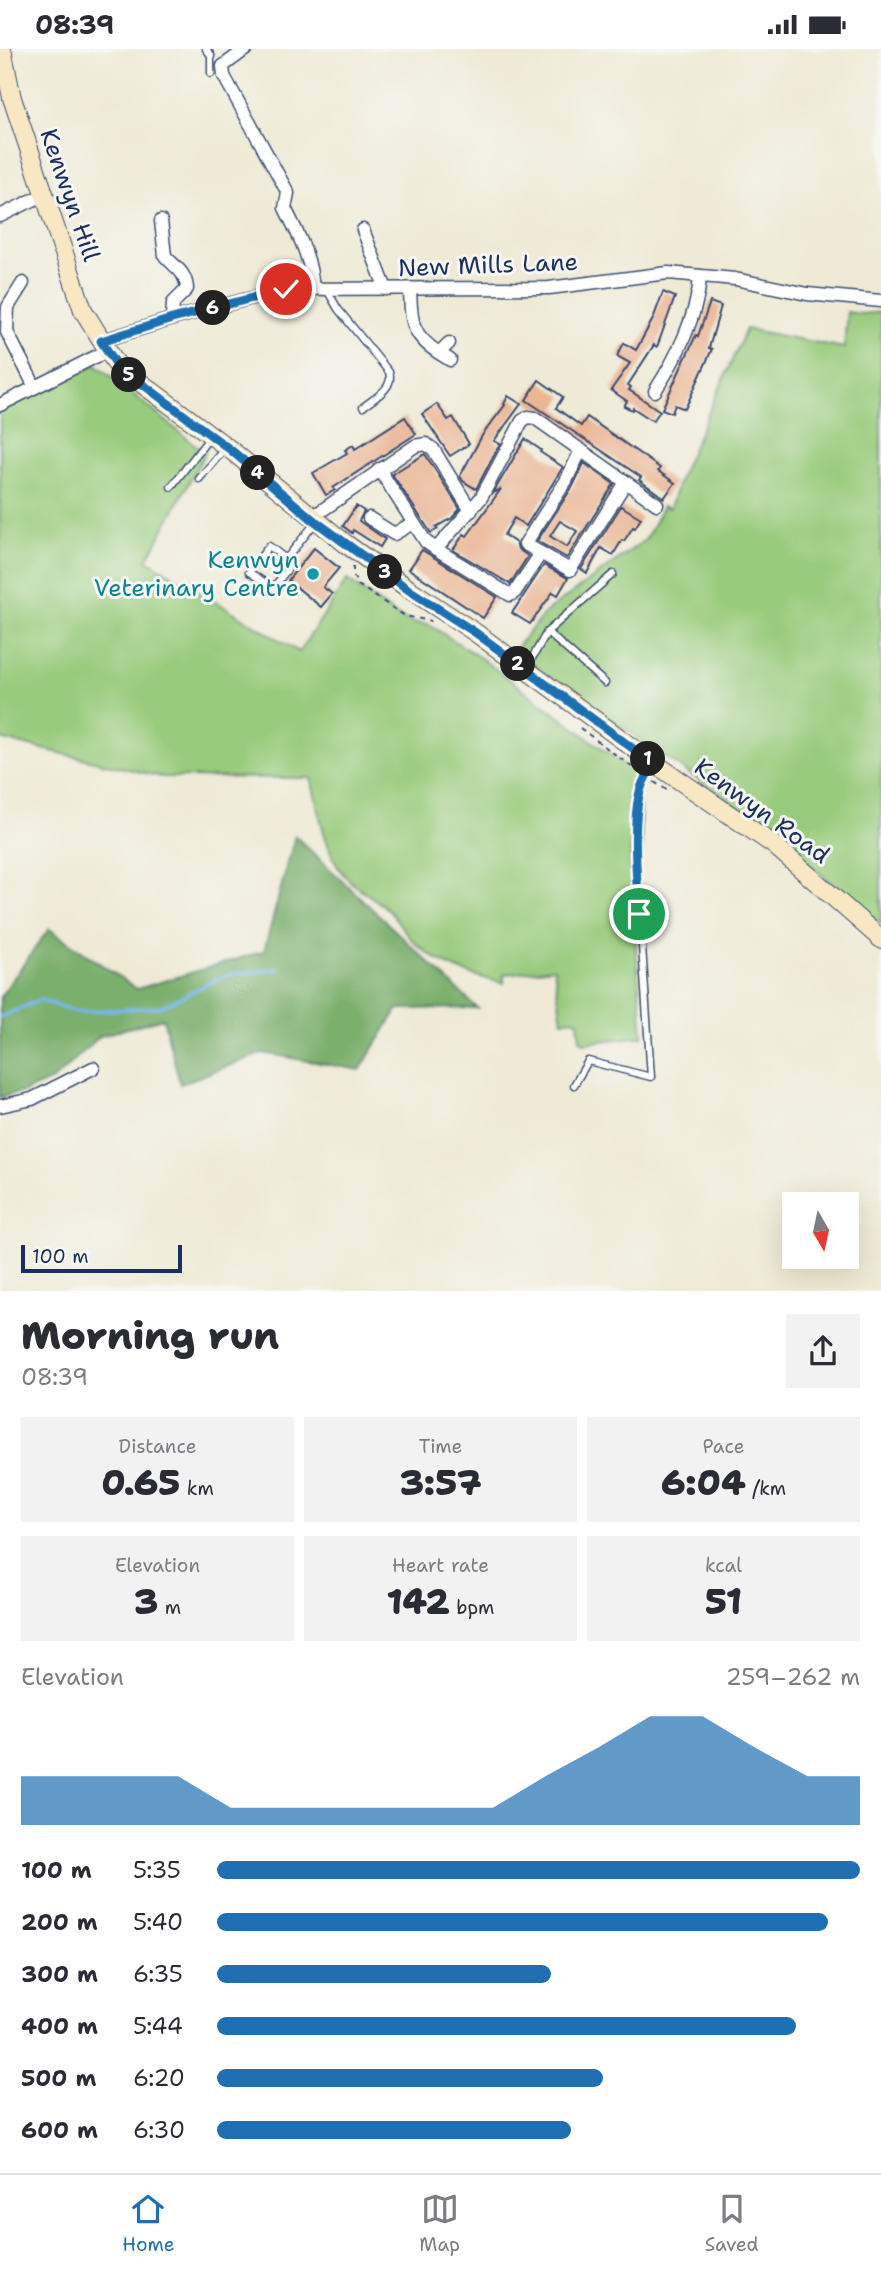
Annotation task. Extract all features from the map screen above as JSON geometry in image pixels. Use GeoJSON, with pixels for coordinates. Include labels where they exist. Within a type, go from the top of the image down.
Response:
{"type":"FeatureCollection","features":[{"type":"Feature","properties":{"kind":"main road","name":"Kenwyn Hill"},"geometry":{"type":"LineString","coordinates":[[2,49],[12,98],[43,195],[83,310],[104,346]]}},
{"type":"Feature","properties":{"kind":"main road","name":"Kenwyn Road"},"geometry":{"type":"LineString","coordinates":[[104,346],[117,365],[226,447],[314,520],[526,669],[650,770],[774,845],[881,939]]}},
{"type":"Feature","properties":{"kind":"street"},"geometry":{"type":"LineString","coordinates":[[246,49],[223,66],[224,76],[288,193],[285,208],[302,240],[319,289]]}},
{"type":"Feature","properties":{"kind":"street"},"geometry":{"type":"LineString","coordinates":[[0,216],[43,195]]}},
{"type":"Feature","properties":{"kind":"street"},"geometry":{"type":"LineString","coordinates":[[161,221],[165,256],[181,269],[186,279],[187,289],[173,303],[172,319]]}},
{"type":"Feature","properties":{"kind":"street"},"geometry":{"type":"LineString","coordinates":[[363,230],[386,289]]}},
{"type":"Feature","properties":{"kind":"street","name":"New Mills Lane"},"geometry":{"type":"LineString","coordinates":[[0,405],[104,346],[172,319],[286,289],[550,288],[668,273],[735,279],[807,294],[881,301]]}},
{"type":"Feature","properties":{"kind":"street"},"geometry":{"type":"LineString","coordinates":[[655,391],[689,322],[700,276]]}},
{"type":"Feature","properties":{"kind":"street"},"geometry":{"type":"LineString","coordinates":[[23,283],[8,307],[7,333],[35,387]]}},
{"type":"Feature","properties":{"kind":"street"},"geometry":{"type":"LineString","coordinates":[[410,289],[412,322],[416,333],[423,342],[446,352]]}},
{"type":"Feature","properties":{"kind":"street"},"geometry":{"type":"LineString","coordinates":[[436,549],[481,498],[514,432],[528,417],[535,418],[657,504]]}},
{"type":"Feature","properties":{"kind":"street"},"geometry":{"type":"LineString","coordinates":[[314,520],[379,469],[415,446],[426,444],[433,449],[471,511]]}},
{"type":"Feature","properties":{"kind":"street"},"geometry":{"type":"LineString","coordinates":[[581,450],[566,481],[525,544],[570,570],[626,482]]}},
{"type":"Feature","properties":{"kind":"street"},"geometry":{"type":"LineString","coordinates":[[379,469],[426,542],[510,596],[541,553]]}},
{"type":"Feature","properties":{"kind":"street"},"geometry":{"type":"LineString","coordinates":[[458,489],[481,498]]}},
{"type":"Feature","properties":{"kind":"street"},"geometry":{"type":"LineString","coordinates":[[369,518],[394,534],[414,523]]}},
{"type":"Feature","properties":{"kind":"street"},"geometry":{"type":"LineString","coordinates":[[0,1106],[32,1099],[93,1068]]}},
{"type":"Feature","properties":{"kind":"lane"},"geometry":{"type":"LineString","coordinates":[[206,49],[211,55],[211,73]]}},
{"type":"Feature","properties":{"kind":"lane"},"geometry":{"type":"LineString","coordinates":[[319,289],[389,372],[389,386],[363,407]]}},
{"type":"Feature","properties":{"kind":"lane"},"geometry":{"type":"LineString","coordinates":[[171,487],[211,436]]}},
{"type":"Feature","properties":{"kind":"lane"},"geometry":{"type":"LineString","coordinates":[[199,479],[226,447]]}},
{"type":"Feature","properties":{"kind":"lane"},"geometry":{"type":"LineString","coordinates":[[286,559],[269,546],[249,572],[273,589],[287,571],[286,559],[314,520]]}},
{"type":"Feature","properties":{"kind":"lane"},"geometry":{"type":"LineString","coordinates":[[526,669],[547,632],[613,574]]}},
{"type":"Feature","properties":{"kind":"lane"},"geometry":{"type":"LineString","coordinates":[[547,632],[605,683]]}},
{"type":"Feature","properties":{"kind":"lane"},"geometry":{"type":"LineString","coordinates":[[574,1085],[588,1061],[651,1077],[636,859],[639,803],[650,770]]}},
{"type":"Feature","properties":{"kind":"path"},"geometry":{"type":"LineString","coordinates":[[360,554],[353,566],[353,575],[358,585],[405,616],[429,620],[437,625]]}},
{"type":"Feature","properties":{"kind":"path"},"geometry":{"type":"LineString","coordinates":[[579,727],[650,770],[667,790]]}},
{"type":"Feature","properties":{"kind":"green space"},"geometry":{"type":"Polygon","coordinates":[[[847,312],[881,312],[881,924],[803,859],[780,836],[535,667],[515,649],[546,612],[646,539],[663,506],[670,508],[680,477],[746,329],[844,348],[847,312]]]}},
{"type":"Feature","properties":{"kind":"green space"},"geometry":{"type":"Polygon","coordinates":[[[96,364],[205,453],[147,560],[299,652],[347,580],[398,616],[414,623],[428,624],[482,659],[635,773],[630,872],[643,1036],[584,1043],[580,1039],[578,1021],[562,1021],[554,968],[504,974],[504,983],[458,969],[426,952],[412,940],[390,911],[350,881],[339,869],[327,841],[311,778],[162,777],[0,739],[0,410],[96,364]]]}},
{"type":"Feature","properties":{"kind":"green space"},"geometry":{"type":"Polygon","coordinates":[[[295,836],[477,1008],[398,1009],[360,1070],[263,1053],[180,1084],[163,1018],[100,1036],[53,1080],[24,1092],[0,1097],[0,997],[49,929],[137,989],[264,951],[295,836]]]}},
{"type":"Feature","properties":{"kind":"building"},"geometry":{"type":"Polygon","coordinates":[[[663,292],[675,297],[657,347],[654,345],[628,385],[631,387],[629,390],[660,411],[653,421],[633,408],[632,410],[624,406],[627,401],[611,390],[630,363],[617,356],[624,343],[636,350],[653,319],[663,292]]]}},
{"type":"Feature","properties":{"kind":"building"},"geometry":{"type":"Polygon","coordinates":[[[710,302],[721,306],[709,348],[712,349],[685,409],[675,405],[672,413],[662,409],[696,335],[698,336],[710,302]]]}},
{"type":"Feature","properties":{"kind":"building"},"geometry":{"type":"Polygon","coordinates":[[[539,380],[563,397],[556,408],[581,426],[587,417],[660,468],[658,471],[675,483],[664,498],[639,480],[641,477],[526,400],[539,380]]]}},
{"type":"Feature","properties":{"kind":"building"},"geometry":{"type":"Polygon","coordinates":[[[508,396],[521,404],[494,441],[500,444],[476,489],[460,476],[508,396]]]}},
{"type":"Feature","properties":{"kind":"building"},"geometry":{"type":"Polygon","coordinates":[[[437,404],[448,420],[453,417],[469,444],[450,456],[422,414],[437,404]]]}},
{"type":"Feature","properties":{"kind":"building"},"geometry":{"type":"Polygon","coordinates":[[[405,417],[416,434],[326,495],[313,473],[347,453],[345,450],[353,445],[355,449],[405,417]]]}},
{"type":"Feature","properties":{"kind":"building"},"geometry":{"type":"Polygon","coordinates":[[[525,439],[563,467],[526,526],[514,518],[504,535],[528,556],[510,584],[453,550],[464,534],[467,536],[501,489],[493,493],[525,439]]]}},
{"type":"Feature","properties":{"kind":"building"},"geometry":{"type":"Polygon","coordinates":[[[425,454],[460,509],[431,533],[392,474],[425,454]]]}},
{"type":"Feature","properties":{"kind":"building"},"geometry":{"type":"Polygon","coordinates":[[[584,463],[614,484],[567,558],[537,541],[573,486],[584,463]],[[560,521],[550,536],[567,547],[577,531],[560,521]]]}},
{"type":"Feature","properties":{"kind":"building"},"geometry":{"type":"Polygon","coordinates":[[[356,506],[364,511],[359,521],[385,539],[380,547],[343,526],[356,506]]]}},
{"type":"Feature","properties":{"kind":"building"},"geometry":{"type":"Polygon","coordinates":[[[621,506],[641,518],[613,555],[601,548],[587,573],[581,569],[621,506]]]}},
{"type":"Feature","properties":{"kind":"building","name":"Kenwyn Veterinary Centre"},"geometry":{"type":"Polygon","coordinates":[[[314,548],[339,568],[323,587],[332,594],[321,607],[288,580],[314,548]]]}},
{"type":"Feature","properties":{"kind":"building"},"geometry":{"type":"Polygon","coordinates":[[[422,550],[497,597],[483,618],[409,569],[422,550]]]}},
{"type":"Feature","properties":{"kind":"building"},"geometry":{"type":"Polygon","coordinates":[[[544,565],[568,578],[558,595],[553,592],[530,624],[512,613],[544,565]]]}},
{"type":"Feature","properties":{"kind":"waterway"},"geometry":{"type":"LineString","coordinates":[[0,1017],[40,1000],[77,1012],[160,1007],[227,975],[278,969]]}},
{"type":"Feature","properties":{"kind":"place","name":"Kenwyn Veterinary Centre"},"geometry":{"type":"Point","coordinates":[313,574]}},
{"type":"Feature","properties":{"kind":"route"},"geometry":{"type":"LineString","coordinates":[[286,289],[101,341],[117,365],[232,451],[311,518],[409,590],[476,633],[654,764],[641,788],[639,803],[636,859],[639,914]]}}]}
